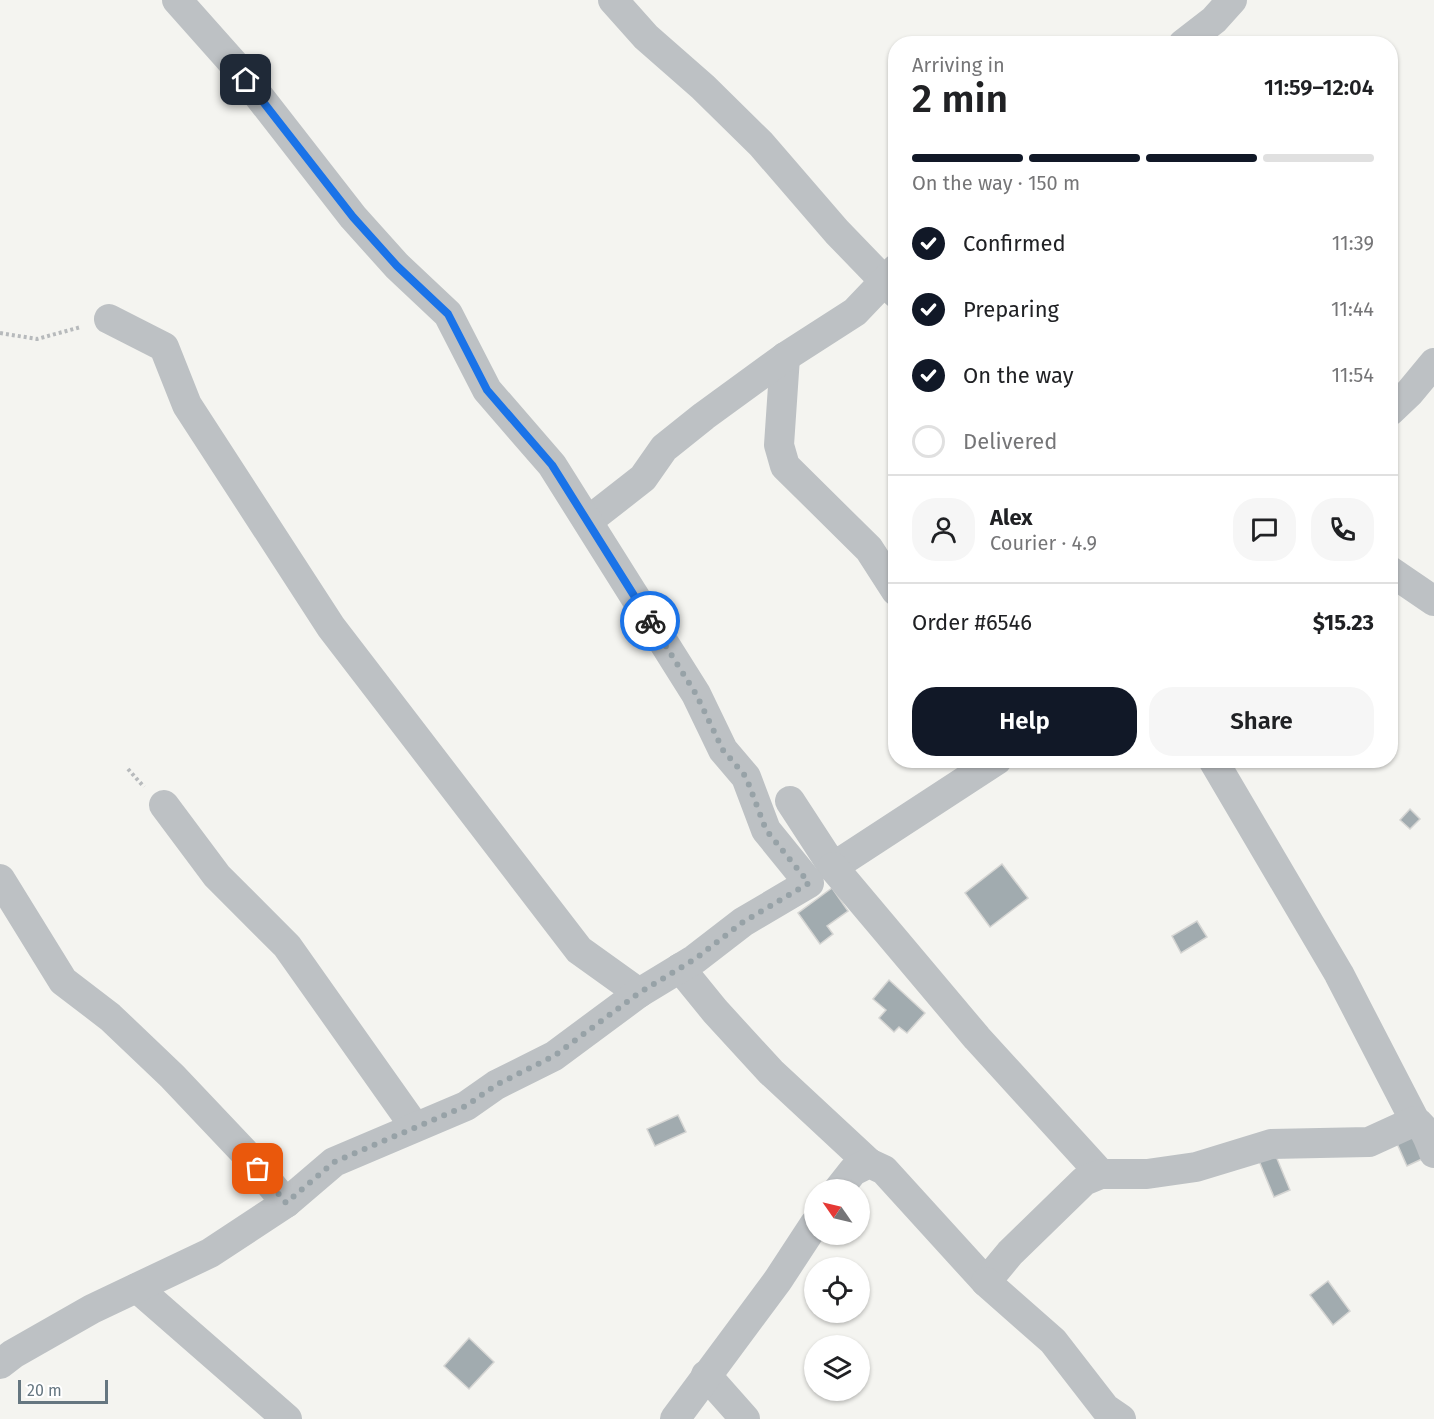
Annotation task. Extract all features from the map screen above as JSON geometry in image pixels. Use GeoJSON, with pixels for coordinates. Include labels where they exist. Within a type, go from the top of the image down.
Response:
{"type":"FeatureCollection","features":[{"type":"Feature","properties":{"kind":"street"},"geometry":{"type":"LineString","coordinates":[[4,1353],[210,1253],[286,1203],[334,1162],[466,1106],[496,1085],[554,1056],[639,993],[680,968],[743,922],[809,883],[766,830],[746,777],[723,750],[696,694],[552,465],[487,390],[448,314],[397,266],[353,217],[233,63],[177,0]]}},
{"type":"Feature","properties":{"kind":"street"},"geometry":{"type":"LineString","coordinates":[[613,0],[646,37],[703,87],[761,144],[837,232],[888,277]]}},
{"type":"Feature","properties":{"kind":"street"},"geometry":{"type":"LineString","coordinates":[[1193,36],[1214,20],[1232,0]]}},
{"type":"Feature","properties":{"kind":"street"},"geometry":{"type":"LineString","coordinates":[[588,521],[643,478],[664,448],[785,357],[855,312],[888,284]]}},
{"type":"Feature","properties":{"kind":"street"},"geometry":{"type":"LineString","coordinates":[[109,319],[164,347],[187,405],[331,627],[579,950],[639,993]]}},
{"type":"Feature","properties":{"kind":"street"},"geometry":{"type":"LineString","coordinates":[[785,357],[779,445],[785,466],[869,549],[888,579]]}},
{"type":"Feature","properties":{"kind":"street"},"geometry":{"type":"LineString","coordinates":[[1398,403],[1434,363]]}},
{"type":"Feature","properties":{"kind":"street"},"geometry":{"type":"LineString","coordinates":[[1398,576],[1434,601]]}},
{"type":"Feature","properties":{"kind":"street"},"geometry":{"type":"LineString","coordinates":[[1218,768],[1339,974],[1415,1121],[1424,1129],[1434,1153]]}},
{"type":"Feature","properties":{"kind":"street"},"geometry":{"type":"LineString","coordinates":[[833,867],[971,769]]}},
{"type":"Feature","properties":{"kind":"street"},"geometry":{"type":"LineString","coordinates":[[790,801],[833,867],[977,1038],[1101,1174]]}},
{"type":"Feature","properties":{"kind":"street"},"geometry":{"type":"LineString","coordinates":[[164,805],[217,876],[287,946],[415,1127]]}},
{"type":"Feature","properties":{"kind":"street"},"geometry":{"type":"LineString","coordinates":[[0,879],[63,981],[110,1017],[172,1076],[244,1152],[286,1203]]}},
{"type":"Feature","properties":{"kind":"street"},"geometry":{"type":"LineString","coordinates":[[680,968],[715,1011],[771,1072],[869,1163],[884,1170],[986,1282],[1053,1341],[1105,1408],[1121,1419]]}},
{"type":"Feature","properties":{"kind":"street"},"geometry":{"type":"LineString","coordinates":[[986,1282],[1010,1253],[1084,1181],[1101,1174],[1147,1174],[1196,1167],[1271,1143],[1369,1142],[1415,1121]]}},
{"type":"Feature","properties":{"kind":"street"},"geometry":{"type":"LineString","coordinates":[[846,1179],[853,1170],[869,1163]]}},
{"type":"Feature","properties":{"kind":"street"},"geometry":{"type":"LineString","coordinates":[[675,1419],[778,1280],[804,1240]]}},
{"type":"Feature","properties":{"kind":"street"},"geometry":{"type":"LineString","coordinates":[[137,1288],[287,1419]]}},
{"type":"Feature","properties":{"kind":"street"},"geometry":{"type":"LineString","coordinates":[[706,1375],[745,1419]]}},
{"type":"Feature","properties":{"kind":"path"},"geometry":{"type":"LineString","coordinates":[[0,333],[37,339],[109,319]]}},
{"type":"Feature","properties":{"kind":"building"},"geometry":{"type":"Polygon","coordinates":[[[1410,809],[1420,819],[1410,829],[1400,820],[1410,809]]]}},
{"type":"Feature","properties":{"kind":"building"},"geometry":{"type":"Polygon","coordinates":[[[1002,864],[1028,898],[990,927],[965,893],[1002,864]]]}},
{"type":"Feature","properties":{"kind":"building"},"geometry":{"type":"Polygon","coordinates":[[[832,888],[848,911],[827,926],[833,934],[820,944],[798,913],[832,888]]]}},
{"type":"Feature","properties":{"kind":"building"},"geometry":{"type":"Polygon","coordinates":[[[1197,921],[1207,937],[1181,953],[1172,936],[1197,921]]]}},
{"type":"Feature","properties":{"kind":"building"},"geometry":{"type":"Polygon","coordinates":[[[889,980],[925,1013],[907,1033],[899,1027],[894,1032],[879,1018],[886,1010],[873,999],[889,980]]]}},
{"type":"Feature","properties":{"kind":"building"},"geometry":{"type":"Polygon","coordinates":[[[678,1115],[686,1132],[655,1146],[647,1129],[678,1115]]]}},
{"type":"Feature","properties":{"kind":"building"},"geometry":{"type":"Polygon","coordinates":[[[1413,1131],[1424,1158],[1407,1166],[1395,1139],[1413,1131]]]}},
{"type":"Feature","properties":{"kind":"building"},"geometry":{"type":"Polygon","coordinates":[[[1273,1149],[1290,1190],[1274,1197],[1257,1156],[1273,1149]]]}},
{"type":"Feature","properties":{"kind":"building"},"geometry":{"type":"Polygon","coordinates":[[[1328,1281],[1350,1311],[1333,1325],[1310,1295],[1328,1281]]]}},
{"type":"Feature","properties":{"kind":"building"},"geometry":{"type":"Polygon","coordinates":[[[469,1338],[494,1362],[469,1389],[444,1366],[469,1338]]]}},
{"type":"Feature","properties":{"kind":"way so far"},"geometry":{"type":"LineString","coordinates":[[258,1169],[286,1203],[334,1162],[466,1106],[496,1085],[554,1056],[639,993],[695,959],[743,922],[809,883],[766,830],[746,777],[723,750],[696,694],[650,621]]}},
{"type":"Feature","properties":{"kind":"route"},"geometry":{"type":"LineString","coordinates":[[246,80],[353,217],[397,266],[448,314],[487,390],[552,465],[650,621]]}}]}
